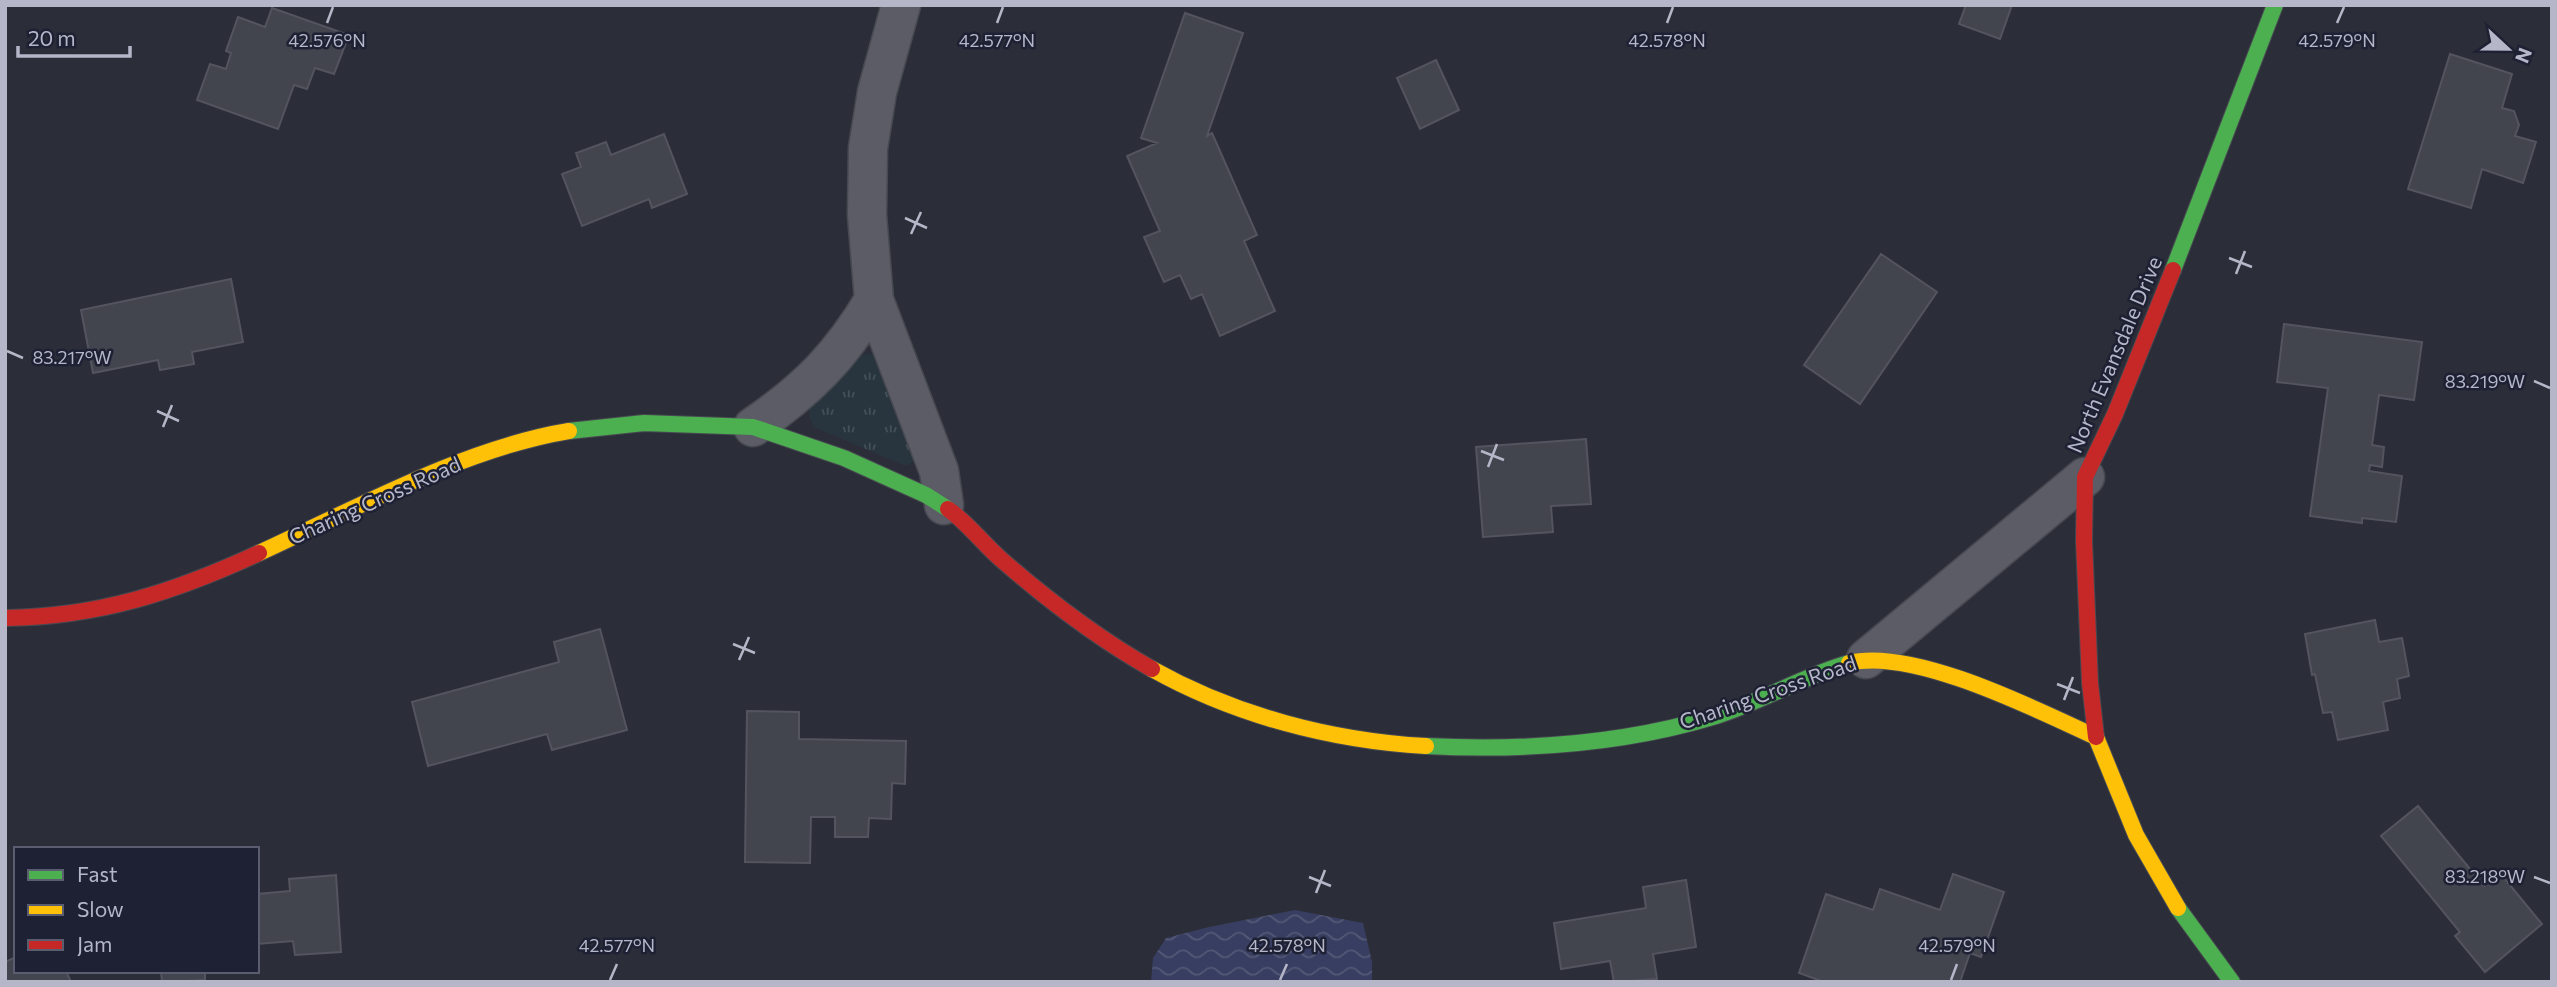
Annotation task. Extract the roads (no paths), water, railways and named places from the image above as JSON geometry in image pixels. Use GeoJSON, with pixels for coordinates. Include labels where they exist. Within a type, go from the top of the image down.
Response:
{"type":"FeatureCollection","features":[{"type":"Feature","properties":{"kind":"street"},"geometry":{"type":"LineString","coordinates":[[901,5],[877,92],[868,148],[867,215],[874,300],[939,471],[944,505]]}},
{"type":"Feature","properties":{"kind":"street","name":"North Evansdale Drive"},"geometry":{"type":"LineString","coordinates":[[2096,737],[2090,683],[2084,541],[2085,477],[2152,327],[2275,5]]}},
{"type":"Feature","properties":{"kind":"street"},"geometry":{"type":"LineString","coordinates":[[753,426],[790,401],[823,370],[854,334],[874,300]]}},
{"type":"Feature","properties":{"kind":"street","name":"Charing Cross Road"},"geometry":{"type":"LineString","coordinates":[[5,618],[61,615],[113,607],[194,581],[419,479],[514,444],[599,426],[631,423],[753,426],[803,442],[944,505],[1003,561],[1063,608],[1114,645],[1168,677],[1227,704],[1328,732],[1378,740],[1484,747],[1546,747],[1599,743],[1720,715],[1834,667],[1866,659],[1910,666],[1994,692],[2096,737]]}},
{"type":"Feature","properties":{"kind":"street","name":"Charing Cross Road"},"geometry":{"type":"LineString","coordinates":[[1866,659],[2085,477]]}},
{"type":"Feature","properties":{"kind":"street"},"geometry":{"type":"LineString","coordinates":[[2096,737],[2112,785],[2136,838],[2193,933],[2232,982]]}},
{"type":"Feature","properties":{"kind":"water"},"geometry":{"type":"Polygon","coordinates":[[[1295,910],[1363,923],[1372,962],[1372,982],[1151,982],[1153,958],[1166,938],[1295,910]]]}}]}
